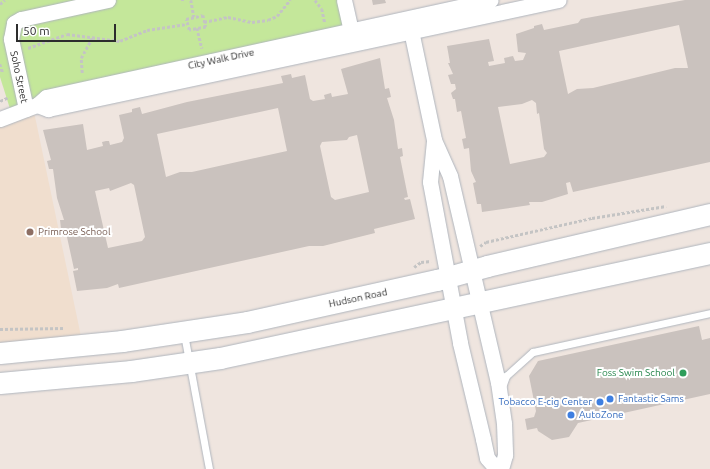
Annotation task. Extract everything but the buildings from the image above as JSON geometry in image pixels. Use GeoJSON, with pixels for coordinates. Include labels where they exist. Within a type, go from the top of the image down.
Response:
{"type":"FeatureCollection","features":[{"type":"Feature","properties":{"kind":"street","name":"Soho Street"},"geometry":{"type":"LineString","coordinates":[[32,107],[11,39],[14,23],[21,19],[106,0]]}},
{"type":"Feature","properties":{"kind":"street"},"geometry":{"type":"LineString","coordinates":[[344,0],[352,37]]}},
{"type":"Feature","properties":{"kind":"street","name":"City Walk Drive"},"geometry":{"type":"LineString","coordinates":[[410,24],[490,0]]}},
{"type":"Feature","properties":{"kind":"street","name":"City Walk Drive"},"geometry":{"type":"LineString","coordinates":[[0,119],[32,107],[46,97],[352,37],[410,24],[558,0]]}},
{"type":"Feature","properties":{"kind":"street"},"geometry":{"type":"LineString","coordinates":[[410,24],[434,140],[450,176],[501,399],[505,455],[502,469]]}},
{"type":"Feature","properties":{"kind":"street"},"geometry":{"type":"LineString","coordinates":[[434,140],[429,180],[454,308],[487,458],[497,469]]}},
{"type":"Feature","properties":{"kind":"street","name":"Hudson Road"},"geometry":{"type":"LineString","coordinates":[[0,353],[122,341],[247,322],[448,277],[471,270],[710,214]]}},
{"type":"Feature","properties":{"kind":"street"},"geometry":{"type":"LineString","coordinates":[[0,383],[131,371],[189,363],[710,253]]}},
{"type":"Feature","properties":{"kind":"lane"},"geometry":{"type":"LineString","coordinates":[[501,399],[504,379],[528,354],[561,345],[710,313]]}},
{"type":"Feature","properties":{"kind":"lane"},"geometry":{"type":"LineString","coordinates":[[184,332],[209,469]]}},
{"type":"Feature","properties":{"kind":"path"},"geometry":{"type":"LineString","coordinates":[[0,4],[4,0]]}},
{"type":"Feature","properties":{"kind":"path"},"geometry":{"type":"LineString","coordinates":[[181,0],[186,0]]}},
{"type":"Feature","properties":{"kind":"path"},"geometry":{"type":"LineString","coordinates":[[191,0],[194,17]]}},
{"type":"Feature","properties":{"kind":"path"},"geometry":{"type":"LineString","coordinates":[[204,22],[228,17],[252,22],[268,20],[277,16],[290,0]]}},
{"type":"Feature","properties":{"kind":"path"},"geometry":{"type":"LineString","coordinates":[[315,0],[322,9],[324,24]]}},
{"type":"Feature","properties":{"kind":"path"},"geometry":{"type":"LineString","coordinates":[[203,15],[204,22],[206,27],[189,30],[186,19],[203,15]]}},
{"type":"Feature","properties":{"kind":"path"},"geometry":{"type":"LineString","coordinates":[[28,48],[67,34],[94,36],[120,41],[147,30],[187,24]]}},
{"type":"Feature","properties":{"kind":"path"},"geometry":{"type":"LineString","coordinates":[[197,28],[202,48]]}},
{"type":"Feature","properties":{"kind":"path"},"geometry":{"type":"LineString","coordinates":[[82,73],[82,54],[94,36]]}},
{"type":"Feature","properties":{"kind":"path"},"geometry":{"type":"LineString","coordinates":[[0,101],[9,98]]}},
{"type":"Feature","properties":{"kind":"path"},"geometry":{"type":"LineString","coordinates":[[481,246],[486,242],[592,218],[673,204]]}},
{"type":"Feature","properties":{"kind":"path"},"geometry":{"type":"LineString","coordinates":[[412,269],[421,262],[432,261]]}},
{"type":"Feature","properties":{"kind":"path"},"geometry":{"type":"LineString","coordinates":[[0,329],[68,328]]}},
{"type":"Feature","properties":{"kind":"shaded area","name":"Primrose School"},"geometry":{"type":"Polygon","coordinates":[[[33,107],[83,346],[0,353],[0,119],[33,107]]]}},
{"type":"Feature","properties":{"kind":"green space"},"geometry":{"type":"Polygon","coordinates":[[[0,0],[344,0],[351,31],[12,115],[0,77],[0,0]]]}},
{"type":"Feature","properties":{"kind":"place","name":"Primrose School"},"geometry":{"type":"Point","coordinates":[30,232]}},
{"type":"Feature","properties":{"kind":"place","name":"Foss Swim School"},"geometry":{"type":"Point","coordinates":[683,373]}},
{"type":"Feature","properties":{"kind":"place","name":"Fantastic Sams"},"geometry":{"type":"Point","coordinates":[610,399]}},
{"type":"Feature","properties":{"kind":"place","name":"Tobacco E-cig Center"},"geometry":{"type":"Point","coordinates":[600,402]}},
{"type":"Feature","properties":{"kind":"place","name":"AutoZone"},"geometry":{"type":"Point","coordinates":[571,415]}}]}
